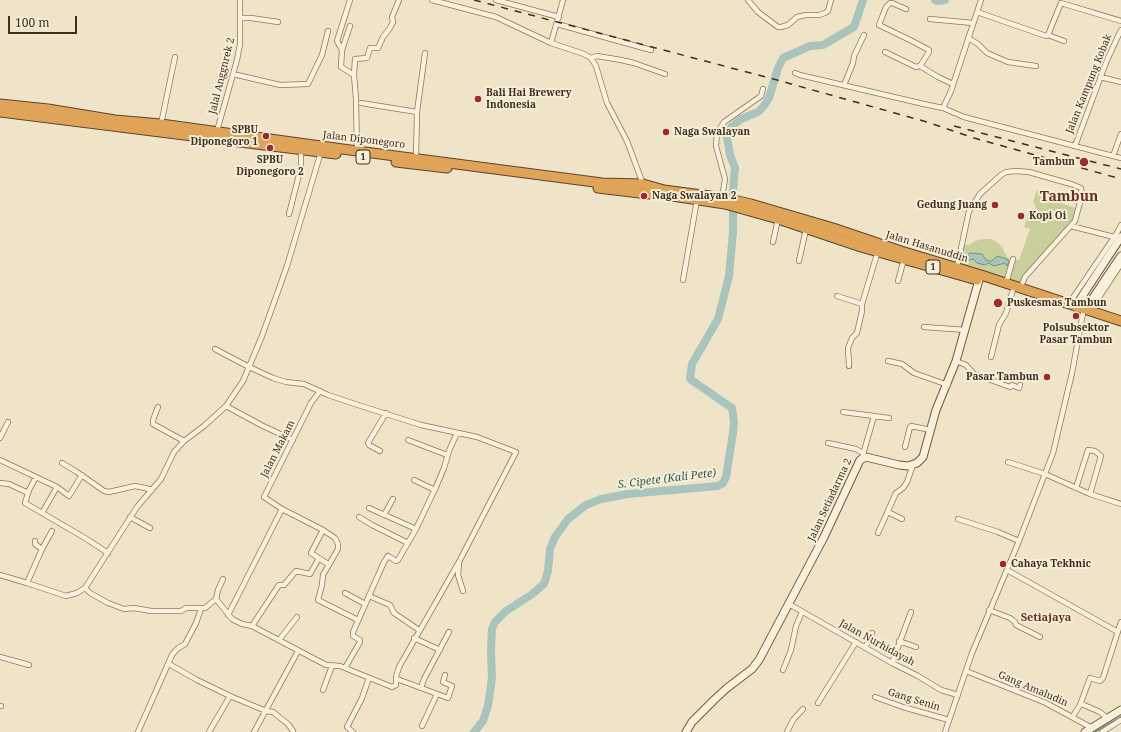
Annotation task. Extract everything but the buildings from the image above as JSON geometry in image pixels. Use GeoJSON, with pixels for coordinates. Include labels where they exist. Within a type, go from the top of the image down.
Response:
{"type":"FeatureCollection","features":[{"type":"Feature","properties":{"kind":"highway","name":"Jalan Diponegoro"},"geometry":{"type":"LineString","coordinates":[[0,104],[48,109],[115,120],[216,131],[301,147]]}},
{"type":"Feature","properties":{"kind":"highway","name":"Jalan Diponegoro"},"geometry":{"type":"LineString","coordinates":[[0,112],[322,149],[643,189]]}},
{"type":"Feature","properties":{"kind":"highway","name":"Jalan Diponegoro"},"geometry":{"type":"LineString","coordinates":[[322,149],[357,151],[416,158],[602,182],[724,200]]}},
{"type":"Feature","properties":{"kind":"highway","name":"Jalan Hasanuddin"},"geometry":{"type":"LineString","coordinates":[[724,200],[833,228],[901,251],[1006,283],[1017,290],[1121,322]]}},
{"type":"Feature","properties":{"kind":"highway","name":"Jalan Hasanuddin"},"geometry":{"type":"LineString","coordinates":[[748,207],[806,229],[878,252],[1072,306],[1121,326]]}},
{"type":"Feature","properties":{"kind":"main road"},"geometry":{"type":"LineString","coordinates":[[1072,306],[1117,237]]}},
{"type":"Feature","properties":{"kind":"main road"},"geometry":{"type":"LineString","coordinates":[[1086,312],[1121,256]]}},
{"type":"Feature","properties":{"kind":"main road"},"geometry":{"type":"LineString","coordinates":[[913,465],[923,457],[936,410],[948,385],[966,330],[979,280]]}},
{"type":"Feature","properties":{"kind":"main road","name":"Jalan Setiadarma 2"},"geometry":{"type":"LineString","coordinates":[[686,732],[692,722],[715,699],[757,664],[824,537],[863,456],[899,465],[913,465]]}},
{"type":"Feature","properties":{"kind":"main road"},"geometry":{"type":"LineString","coordinates":[[1085,732],[1121,710]]}},
{"type":"Feature","properties":{"kind":"street","name":"Jalal Anggnrek 2"},"geometry":{"type":"LineString","coordinates":[[216,131],[233,74],[241,40],[240,0]]}},
{"type":"Feature","properties":{"kind":"street"},"geometry":{"type":"LineString","coordinates":[[342,50],[337,41],[350,0]]}},
{"type":"Feature","properties":{"kind":"street"},"geometry":{"type":"LineString","coordinates":[[357,151],[354,75],[356,58],[367,58],[370,48],[378,48],[383,36],[393,22],[392,17],[399,0]]}},
{"type":"Feature","properties":{"kind":"street"},"geometry":{"type":"LineString","coordinates":[[432,0],[496,17],[552,43],[584,54],[591,58],[596,66],[607,103],[627,141],[643,189]]}},
{"type":"Feature","properties":{"kind":"street"},"geometry":{"type":"LineString","coordinates":[[496,0],[559,17]]}},
{"type":"Feature","properties":{"kind":"street"},"geometry":{"type":"LineString","coordinates":[[552,43],[563,0]]}},
{"type":"Feature","properties":{"kind":"street"},"geometry":{"type":"LineString","coordinates":[[748,0],[778,27],[788,25],[797,17],[826,13],[831,0]]}},
{"type":"Feature","properties":{"kind":"street"},"geometry":{"type":"LineString","coordinates":[[944,108],[981,0]]}},
{"type":"Feature","properties":{"kind":"street"},"geometry":{"type":"LineString","coordinates":[[1048,35],[1062,1],[1121,21]]}},
{"type":"Feature","properties":{"kind":"street"},"geometry":{"type":"LineString","coordinates":[[906,9],[890,3],[886,7],[879,25],[929,50],[920,66]]}},
{"type":"Feature","properties":{"kind":"street"},"geometry":{"type":"LineString","coordinates":[[977,12],[1064,41]]}},
{"type":"Feature","properties":{"kind":"street"},"geometry":{"type":"LineString","coordinates":[[241,18],[278,22]]}},
{"type":"Feature","properties":{"kind":"street"},"geometry":{"type":"LineString","coordinates":[[930,19],[973,23]]}},
{"type":"Feature","properties":{"kind":"street"},"geometry":{"type":"LineString","coordinates":[[557,24],[651,50]]}},
{"type":"Feature","properties":{"kind":"street"},"geometry":{"type":"LineString","coordinates":[[350,26],[342,50],[341,67],[354,75]]}},
{"type":"Feature","properties":{"kind":"street","name":"Jalan Kampung Kobak"},"geometry":{"type":"LineString","coordinates":[[1075,146],[1100,77],[1121,30]]}},
{"type":"Feature","properties":{"kind":"street"},"geometry":{"type":"LineString","coordinates":[[233,74],[280,85],[308,84],[322,55],[328,31]]}},
{"type":"Feature","properties":{"kind":"street"},"geometry":{"type":"LineString","coordinates":[[844,85],[864,35]]}},
{"type":"Feature","properties":{"kind":"street"},"geometry":{"type":"LineString","coordinates":[[968,38],[988,53],[1008,62],[1036,66]]}},
{"type":"Feature","properties":{"kind":"street"},"geometry":{"type":"LineString","coordinates":[[885,52],[916,67],[920,66],[953,84]]}},
{"type":"Feature","properties":{"kind":"street"},"geometry":{"type":"LineString","coordinates":[[416,158],[418,112],[425,53]]}},
{"type":"Feature","properties":{"kind":"street"},"geometry":{"type":"LineString","coordinates":[[591,58],[597,56],[621,60],[665,74]]}},
{"type":"Feature","properties":{"kind":"street"},"geometry":{"type":"LineString","coordinates":[[161,124],[175,57]]}},
{"type":"Feature","properties":{"kind":"street"},"geometry":{"type":"LineString","coordinates":[[795,73],[928,106],[944,108],[964,117],[1121,158]]}},
{"type":"Feature","properties":{"kind":"street"},"geometry":{"type":"LineString","coordinates":[[1100,77],[1121,82]]}},
{"type":"Feature","properties":{"kind":"street"},"geometry":{"type":"LineString","coordinates":[[724,200],[725,179],[716,146],[717,133],[724,122],[761,96],[763,88]]}},
{"type":"Feature","properties":{"kind":"street"},"geometry":{"type":"LineString","coordinates":[[361,104],[418,112]]}},
{"type":"Feature","properties":{"kind":"street"},"geometry":{"type":"LineString","coordinates":[[1113,156],[1121,134]]}},
{"type":"Feature","properties":{"kind":"street"},"geometry":{"type":"LineString","coordinates":[[289,214],[301,167],[301,147]]}},
{"type":"Feature","properties":{"kind":"street"},"geometry":{"type":"LineString","coordinates":[[0,575],[27,582],[66,596],[71,596],[85,588],[136,507],[160,479],[174,452],[184,441],[204,426],[226,406],[243,381],[262,336],[287,266],[322,149]]}},
{"type":"Feature","properties":{"kind":"street"},"geometry":{"type":"LineString","coordinates":[[957,267],[969,211],[980,194],[994,180],[1006,172],[1029,172],[1081,188],[1082,195],[1076,220],[1025,277],[999,325],[991,357]]}},
{"type":"Feature","properties":{"kind":"street"},"geometry":{"type":"LineString","coordinates":[[683,280],[697,197]]}},
{"type":"Feature","properties":{"kind":"street"},"geometry":{"type":"LineString","coordinates":[[774,242],[778,219]]}},
{"type":"Feature","properties":{"kind":"street"},"geometry":{"type":"LineString","coordinates":[[1071,226],[1117,237],[1121,225]]}},
{"type":"Feature","properties":{"kind":"street"},"geometry":{"type":"LineString","coordinates":[[799,261],[806,229]]}},
{"type":"Feature","properties":{"kind":"street"},"geometry":{"type":"LineString","coordinates":[[849,366],[848,348],[852,338],[857,333],[862,304],[878,252]]}},
{"type":"Feature","properties":{"kind":"street"},"geometry":{"type":"LineString","coordinates":[[898,281],[904,259]]}},
{"type":"Feature","properties":{"kind":"street"},"geometry":{"type":"LineString","coordinates":[[1006,283],[1013,259]]}},
{"type":"Feature","properties":{"kind":"street"},"geometry":{"type":"LineString","coordinates":[[945,732],[989,610],[1019,541],[1053,453],[1086,312],[1121,264]]}},
{"type":"Feature","properties":{"kind":"street"},"geometry":{"type":"LineString","coordinates":[[837,296],[862,304]]}},
{"type":"Feature","properties":{"kind":"street"},"geometry":{"type":"LineString","coordinates":[[924,327],[966,330]]}},
{"type":"Feature","properties":{"kind":"street"},"geometry":{"type":"LineString","coordinates":[[215,350],[273,378],[286,382],[304,384],[358,405],[421,425],[484,439],[516,452],[460,560],[414,638],[399,668],[396,677],[396,685],[392,687],[340,666],[326,665],[252,626],[242,624],[232,619],[216,599]]}},
{"type":"Feature","properties":{"kind":"street"},"geometry":{"type":"LineString","coordinates":[[888,361],[902,364],[914,373],[948,385]]}},
{"type":"Feature","properties":{"kind":"street"},"geometry":{"type":"LineString","coordinates":[[956,361],[966,365],[974,374],[1010,387],[1012,385],[1019,388],[1020,385]]}},
{"type":"Feature","properties":{"kind":"street","name":"Jalan Makam"},"geometry":{"type":"LineString","coordinates":[[320,390],[311,403],[264,496],[282,509],[336,538],[338,549],[328,564],[322,579],[322,585],[318,597],[319,601],[358,620]]}},
{"type":"Feature","properties":{"kind":"street"},"geometry":{"type":"LineString","coordinates":[[226,406],[293,440]]}},
{"type":"Feature","properties":{"kind":"street"},"geometry":{"type":"LineString","coordinates":[[158,407],[152,420],[153,424],[184,441]]}},
{"type":"Feature","properties":{"kind":"street"},"geometry":{"type":"LineString","coordinates":[[843,412],[889,418]]}},
{"type":"Feature","properties":{"kind":"street"},"geometry":{"type":"LineString","coordinates":[[380,451],[368,445],[368,443],[386,413]]}},
{"type":"Feature","properties":{"kind":"street"},"geometry":{"type":"LineString","coordinates":[[863,456],[874,416]]}},
{"type":"Feature","properties":{"kind":"street"},"geometry":{"type":"LineString","coordinates":[[0,438],[8,422]]}},
{"type":"Feature","properties":{"kind":"street"},"geometry":{"type":"LineString","coordinates":[[905,447],[911,426],[931,430]]}},
{"type":"Feature","properties":{"kind":"street"},"geometry":{"type":"LineString","coordinates":[[345,668],[360,642],[360,640],[352,634],[386,557],[389,556],[398,560],[416,530],[435,490],[444,468],[447,455],[457,433]]}},
{"type":"Feature","properties":{"kind":"street"},"geometry":{"type":"LineString","coordinates":[[408,440],[447,455]]}},
{"type":"Feature","properties":{"kind":"street"},"geometry":{"type":"LineString","coordinates":[[828,443],[859,450],[863,456]]}},
{"type":"Feature","properties":{"kind":"street"},"geometry":{"type":"LineString","coordinates":[[1076,488],[1088,450],[1095,451],[1101,456],[1090,494]]}},
{"type":"Feature","properties":{"kind":"street"},"geometry":{"type":"LineString","coordinates":[[0,460],[57,487],[69,496],[82,475]]}},
{"type":"Feature","properties":{"kind":"street"},"geometry":{"type":"LineString","coordinates":[[1008,462],[1045,474],[1090,494],[1121,504]]}},
{"type":"Feature","properties":{"kind":"street"},"geometry":{"type":"LineString","coordinates":[[62,463],[104,491],[109,492],[135,486],[152,490]]}},
{"type":"Feature","properties":{"kind":"street"},"geometry":{"type":"LineString","coordinates":[[878,533],[896,494],[907,482],[913,465]]}},
{"type":"Feature","properties":{"kind":"street"},"geometry":{"type":"LineString","coordinates":[[36,477],[25,502],[108,553]]}},
{"type":"Feature","properties":{"kind":"street"},"geometry":{"type":"LineString","coordinates":[[414,480],[435,490]]}},
{"type":"Feature","properties":{"kind":"street"},"geometry":{"type":"LineString","coordinates":[[0,483],[9,484],[28,493]]}},
{"type":"Feature","properties":{"kind":"street"},"geometry":{"type":"LineString","coordinates":[[42,512],[57,487]]}},
{"type":"Feature","properties":{"kind":"street"},"geometry":{"type":"LineString","coordinates":[[384,515],[393,499]]}},
{"type":"Feature","properties":{"kind":"street"},"geometry":{"type":"LineString","coordinates":[[369,508],[416,530]]}},
{"type":"Feature","properties":{"kind":"street"},"geometry":{"type":"LineString","coordinates":[[228,615],[282,509]]}},
{"type":"Feature","properties":{"kind":"street"},"geometry":{"type":"LineString","coordinates":[[888,512],[902,519]]}},
{"type":"Feature","properties":{"kind":"street"},"geometry":{"type":"LineString","coordinates":[[130,517],[150,528]]}},
{"type":"Feature","properties":{"kind":"street"},"geometry":{"type":"LineString","coordinates":[[359,517],[408,543]]}},
{"type":"Feature","properties":{"kind":"street"},"geometry":{"type":"LineString","coordinates":[[958,519],[1019,541]]}},
{"type":"Feature","properties":{"kind":"street"},"geometry":{"type":"LineString","coordinates":[[323,530],[311,552],[328,564]]}},
{"type":"Feature","properties":{"kind":"street"},"geometry":{"type":"LineString","coordinates":[[27,582],[52,531]]}},
{"type":"Feature","properties":{"kind":"street"},"geometry":{"type":"LineString","coordinates":[[35,541],[34,544],[42,549]]}},
{"type":"Feature","properties":{"kind":"street"},"geometry":{"type":"LineString","coordinates":[[252,626],[279,585],[284,585],[296,571],[310,574],[319,558]]}},
{"type":"Feature","properties":{"kind":"street"},"geometry":{"type":"LineString","coordinates":[[460,560],[458,575],[463,591]]}},
{"type":"Feature","properties":{"kind":"street"},"geometry":{"type":"LineString","coordinates":[[1007,570],[1118,632]]}},
{"type":"Feature","properties":{"kind":"street"},"geometry":{"type":"LineString","coordinates":[[85,588],[90,593],[108,603],[124,609],[134,608],[170,612],[181,611],[186,608],[201,609],[209,606],[216,599],[223,579]]}},
{"type":"Feature","properties":{"kind":"street"},"geometry":{"type":"LineString","coordinates":[[345,593],[365,604]]}},
{"type":"Feature","properties":{"kind":"street"},"geometry":{"type":"LineString","coordinates":[[368,596],[390,605],[394,613],[419,630]]}},
{"type":"Feature","properties":{"kind":"street","name":"Jalan Nurhidayah"},"geometry":{"type":"LineString","coordinates":[[789,604],[892,663],[912,672],[941,690],[958,695]]}},
{"type":"Feature","properties":{"kind":"street"},"geometry":{"type":"LineString","coordinates":[[138,732],[172,655],[177,649],[186,644],[196,624],[201,609]]}},
{"type":"Feature","properties":{"kind":"street"},"geometry":{"type":"LineString","coordinates":[[989,610],[1010,618],[1016,625],[1040,637]]}},
{"type":"Feature","properties":{"kind":"street"},"geometry":{"type":"LineString","coordinates":[[783,670],[791,650],[796,626],[802,612]]}},
{"type":"Feature","properties":{"kind":"street"},"geometry":{"type":"LineString","coordinates":[[892,663],[911,612]]}},
{"type":"Feature","properties":{"kind":"street"},"geometry":{"type":"LineString","coordinates":[[279,640],[297,617]]}},
{"type":"Feature","properties":{"kind":"street"},"geometry":{"type":"LineString","coordinates":[[1073,716],[1080,705],[1090,678],[1100,681],[1104,678],[1121,622]]}},
{"type":"Feature","properties":{"kind":"street"},"geometry":{"type":"LineString","coordinates":[[421,688],[424,679],[449,632]]}},
{"type":"Feature","properties":{"kind":"street"},"geometry":{"type":"LineString","coordinates":[[865,648],[872,633]]}},
{"type":"Feature","properties":{"kind":"street"},"geometry":{"type":"LineString","coordinates":[[414,638],[440,650]]}},
{"type":"Feature","properties":{"kind":"street"},"geometry":{"type":"LineString","coordinates":[[899,641],[916,647]]}},
{"type":"Feature","properties":{"kind":"street"},"geometry":{"type":"LineString","coordinates":[[818,703],[856,642]]}},
{"type":"Feature","properties":{"kind":"street"},"geometry":{"type":"LineString","coordinates":[[254,732],[298,651]]}},
{"type":"Feature","properties":{"kind":"street"},"geometry":{"type":"LineString","coordinates":[[0,657],[29,665]]}},
{"type":"Feature","properties":{"kind":"street"},"geometry":{"type":"LineString","coordinates":[[169,664],[230,696],[276,714],[293,731]]}},
{"type":"Feature","properties":{"kind":"street"},"geometry":{"type":"LineString","coordinates":[[323,690],[332,666]]}},
{"type":"Feature","properties":{"kind":"street","name":"Gang Amaludin"},"geometry":{"type":"LineString","coordinates":[[966,671],[1036,700],[1046,702],[1092,728]]}},
{"type":"Feature","properties":{"kind":"street"},"geometry":{"type":"LineString","coordinates":[[397,679],[448,698],[452,686],[443,682],[445,675]]}},
{"type":"Feature","properties":{"kind":"street"},"geometry":{"type":"LineString","coordinates":[[352,732],[347,727],[362,698],[368,678]]}},
{"type":"Feature","properties":{"kind":"street"},"geometry":{"type":"LineString","coordinates":[[422,726],[437,694]]}},
{"type":"Feature","properties":{"kind":"street"},"geometry":{"type":"LineString","coordinates":[[209,732],[230,696]]}},
{"type":"Feature","properties":{"kind":"street","name":"Gang Senin"},"geometry":{"type":"LineString","coordinates":[[875,697],[949,720]]}},
{"type":"Feature","properties":{"kind":"street"},"geometry":{"type":"LineString","coordinates":[[1080,705],[1084,704],[1100,712],[1108,719]]}},
{"type":"Feature","properties":{"kind":"street"},"geometry":{"type":"LineString","coordinates":[[786,732],[793,720],[803,709]]}},
{"type":"Feature","properties":{"kind":"street"},"geometry":{"type":"LineString","coordinates":[[1102,732],[1121,720]]}},
{"type":"Feature","properties":{"kind":"green space"},"geometry":{"type":"Polygon","coordinates":[[[395,162],[697,194],[957,267],[961,245],[969,245],[975,241],[983,239],[991,239],[997,242],[1002,247],[1007,257],[1019,260],[1030,229],[1024,227],[1029,211],[1034,212],[1036,207],[1033,202],[1037,190],[1046,191],[1061,196],[1061,203],[1079,209],[1075,221],[1025,277],[1020,289],[1121,321],[1121,326],[1030,295],[749,211],[578,185],[395,162]]]}},
{"type":"Feature","properties":{"kind":"water"},"geometry":{"type":"Polygon","coordinates":[[[970,253],[982,254],[986,260],[989,261],[992,261],[997,256],[1007,259],[1009,262],[1007,266],[1005,263],[994,266],[988,263],[985,265],[977,263],[973,259],[968,259],[968,255],[970,253]]]}},
{"type":"Feature","properties":{"kind":"waterway","name":"S. Cipete (Kali Pete)"},"geometry":{"type":"LineString","coordinates":[[474,732],[483,721],[488,706],[492,678],[492,629],[495,622],[506,611],[531,595],[544,584],[548,571],[550,549],[555,537],[568,519],[586,505],[601,499],[628,494],[718,486],[723,483],[726,477],[733,433],[734,422],[732,408],[690,379],[692,364],[718,319],[729,276],[733,232],[733,191],[735,168],[730,155],[727,137],[731,127],[741,119],[758,112],[763,107],[769,98],[778,68],[783,58],[810,46],[823,45],[854,27],[863,0]]}},
{"type":"Feature","properties":{"kind":"waterway","name":"S. Cipete (Kali Pete)"},"geometry":{"type":"LineString","coordinates":[[935,0],[945,0]]}},
{"type":"Feature","properties":{"kind":"waterway"},"geometry":{"type":"LineString","coordinates":[[1095,732],[1121,717]]}},
{"type":"Feature","properties":{"kind":"railway"},"geometry":{"type":"LineString","coordinates":[[474,0],[777,80],[927,122],[974,138],[1121,179]]}},
{"type":"Feature","properties":{"kind":"railway"},"geometry":{"type":"LineString","coordinates":[[954,126],[1121,169]]}},
{"type":"Feature","properties":{"kind":"place","name":"Bali Hai Brewery Indonesia"},"geometry":{"type":"Point","coordinates":[478,99]}},
{"type":"Feature","properties":{"kind":"place","name":"Naga Swalayan"},"geometry":{"type":"Point","coordinates":[666,132]}},
{"type":"Feature","properties":{"kind":"place","name":"SPBU Diponegoro 1"},"geometry":{"type":"Point","coordinates":[266,136]}},
{"type":"Feature","properties":{"kind":"place","name":"SPBU Diponegoro 2"},"geometry":{"type":"Point","coordinates":[270,148]}},
{"type":"Feature","properties":{"kind":"place","name":"Tambun"},"geometry":{"type":"Point","coordinates":[1084,162]}},
{"type":"Feature","properties":{"kind":"place","name":"Naga Swalayan 2"},"geometry":{"type":"Point","coordinates":[644,196]}},
{"type":"Feature","properties":{"kind":"place","name":"Gedung Juang"},"geometry":{"type":"Point","coordinates":[995,205]}},
{"type":"Feature","properties":{"kind":"place","name":"Kopi Oi"},"geometry":{"type":"Point","coordinates":[1021,216]}},
{"type":"Feature","properties":{"kind":"place","name":"Puskesmas Tambun"},"geometry":{"type":"Point","coordinates":[998,303]}},
{"type":"Feature","properties":{"kind":"place","name":"Polsubsektor Pasar Tambun"},"geometry":{"type":"Point","coordinates":[1076,316]}},
{"type":"Feature","properties":{"kind":"place","name":"Pasar Tambun"},"geometry":{"type":"Point","coordinates":[1047,377]}},
{"type":"Feature","properties":{"kind":"place","name":"Cahaya Tekhnic"},"geometry":{"type":"Point","coordinates":[1003,564]}},
{"type":"Feature","properties":{"kind":"district","name":"Tambun"},"geometry":{"type":"Point","coordinates":[1069,197]}},
{"type":"Feature","properties":{"kind":"district","name":"Setiajaya"},"geometry":{"type":"Point","coordinates":[1046,618]}}]}
